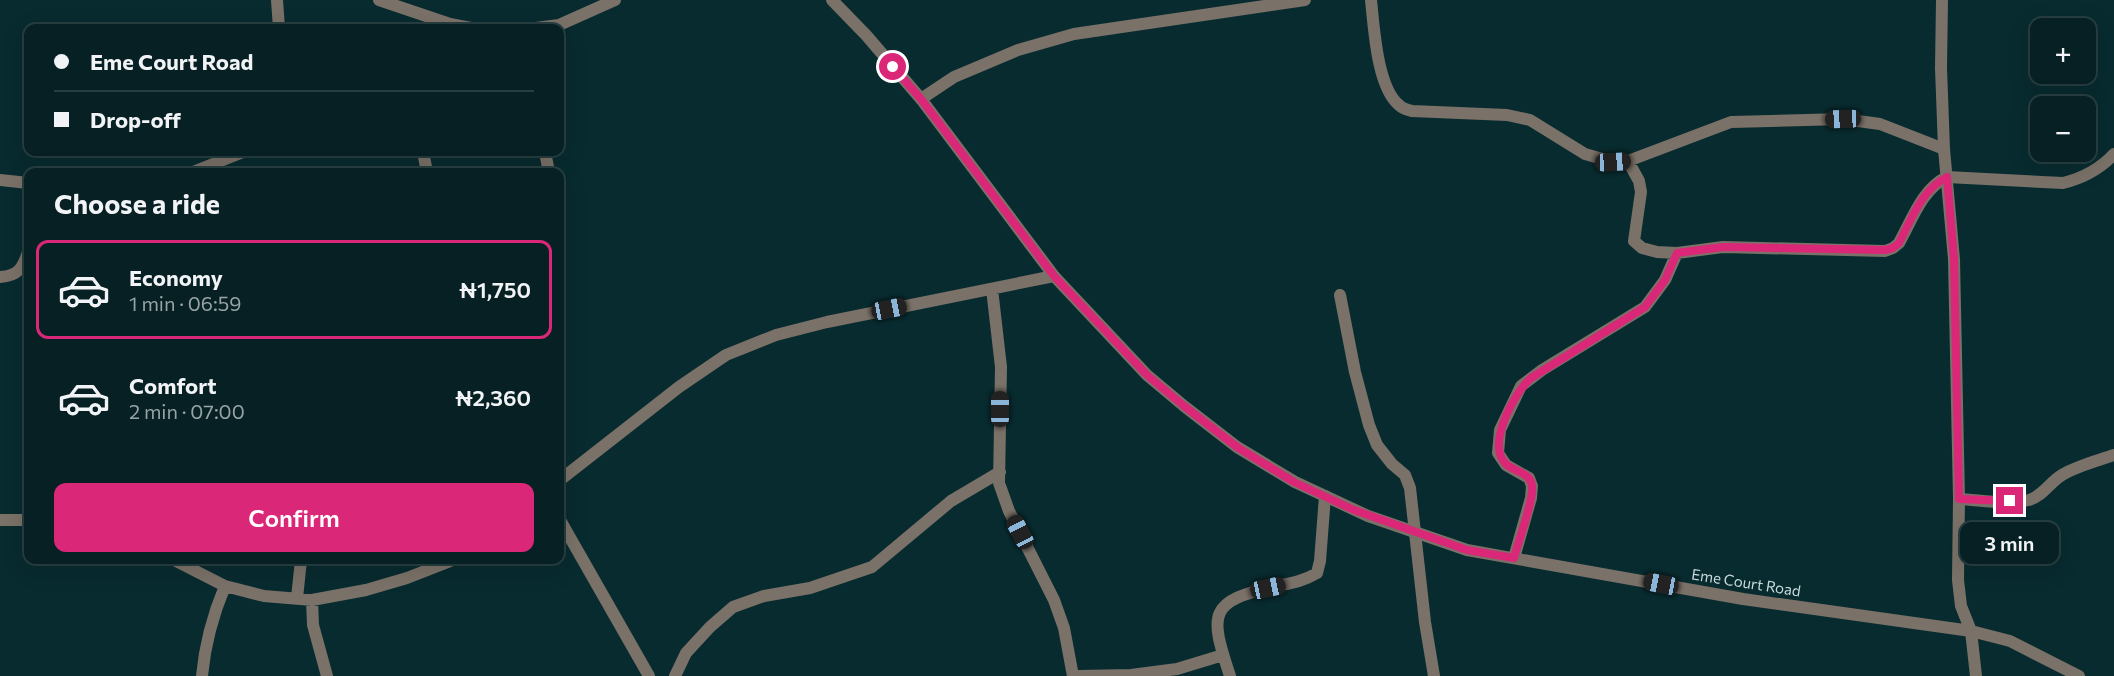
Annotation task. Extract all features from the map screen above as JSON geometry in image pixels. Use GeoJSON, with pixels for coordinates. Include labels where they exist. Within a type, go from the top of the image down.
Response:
{"type":"FeatureCollection","features":[{"type":"Feature","properties":{"kind":"street"},"geometry":{"type":"LineString","coordinates":[[277,0],[279,24]]}},
{"type":"Feature","properties":{"kind":"street"},"geometry":{"type":"LineString","coordinates":[[379,0],[444,24]]}},
{"type":"Feature","properties":{"kind":"street"},"geometry":{"type":"LineString","coordinates":[[560,24],[615,0]]}},
{"type":"Feature","properties":{"kind":"street","name":"Eme Court Road"},"geometry":{"type":"LineString","coordinates":[[832,0],[866,35],[921,99],[1054,276],[1147,375],[1237,447],[1294,482],[1368,516],[1467,550],[1743,599],[1971,630],[2010,641],[2079,676]]}},
{"type":"Feature","properties":{"kind":"street"},"geometry":{"type":"LineString","coordinates":[[921,99],[954,77],[1018,50],[1074,34],[1223,5],[1305,0]]}},
{"type":"Feature","properties":{"kind":"street"},"geometry":{"type":"LineString","coordinates":[[1371,0],[1380,67],[1392,97],[1400,107],[1412,111],[1507,115],[1530,120],[1585,154],[1613,162],[1628,161],[1731,122],[1843,119],[1880,124],[1944,149]]}},
{"type":"Feature","properties":{"kind":"street"},"geometry":{"type":"LineString","coordinates":[[1942,0],[1941,68],[1944,149],[1954,259],[1959,499],[1958,580],[1961,606],[1971,630],[1976,676]]}},
{"type":"Feature","properties":{"kind":"street"},"geometry":{"type":"LineString","coordinates":[[1628,161],[1641,192],[1634,241],[1642,248],[1657,252],[1677,253],[1723,247],[1885,250],[1899,243],[1923,199],[1935,183],[1947,177],[2063,183],[2078,179],[2098,169],[2114,154]]}},
{"type":"Feature","properties":{"kind":"street"},"geometry":{"type":"LineString","coordinates":[[203,168],[233,156]]}},
{"type":"Feature","properties":{"kind":"street"},"geometry":{"type":"LineString","coordinates":[[0,180],[24,183]]}},
{"type":"Feature","properties":{"kind":"street"},"geometry":{"type":"LineString","coordinates":[[1514,558],[1531,498],[1532,486],[1529,478],[1506,465],[1498,453],[1500,430],[1521,386],[1542,370],[1645,307],[1665,280],[1677,253]]}},
{"type":"Feature","properties":{"kind":"street"},"geometry":{"type":"LineString","coordinates":[[0,277],[10,276],[19,271],[24,260]]}},
{"type":"Feature","properties":{"kind":"street"},"geometry":{"type":"LineString","coordinates":[[564,477],[680,387],[726,355],[776,335],[827,322],[1054,276]]}},
{"type":"Feature","properties":{"kind":"street"},"geometry":{"type":"LineString","coordinates":[[992,289],[1001,367],[999,483],[1009,511],[1054,600],[1064,628],[1073,676]]}},
{"type":"Feature","properties":{"kind":"street"},"geometry":{"type":"LineString","coordinates":[[1340,295],[1355,372],[1369,425],[1377,445],[1392,464],[1405,475],[1410,488],[1425,622],[1434,676]]}},
{"type":"Feature","properties":{"kind":"street"},"geometry":{"type":"LineString","coordinates":[[1959,499],[2029,500],[2042,493],[2052,481],[2064,474],[2114,455]]}},
{"type":"Feature","properties":{"kind":"street"},"geometry":{"type":"LineString","coordinates":[[675,676],[686,653],[733,607],[764,596],[810,588],[872,567],[951,501],[1000,472]]}},
{"type":"Feature","properties":{"kind":"street"},"geometry":{"type":"LineString","coordinates":[[1230,676],[1217,628],[1217,614],[1226,604],[1249,592],[1306,580],[1317,573],[1325,496]]}},
{"type":"Feature","properties":{"kind":"street"},"geometry":{"type":"LineString","coordinates":[[0,520],[24,520]]}},
{"type":"Feature","properties":{"kind":"street"},"geometry":{"type":"LineString","coordinates":[[564,527],[649,676]]}},
{"type":"Feature","properties":{"kind":"street"},"geometry":{"type":"LineString","coordinates":[[182,564],[225,586],[264,596],[312,600],[366,590],[442,564]]}},
{"type":"Feature","properties":{"kind":"street"},"geometry":{"type":"LineString","coordinates":[[297,598],[301,564]]}},
{"type":"Feature","properties":{"kind":"street"},"geometry":{"type":"LineString","coordinates":[[202,676],[204,652],[212,616],[225,586]]}},
{"type":"Feature","properties":{"kind":"street"},"geometry":{"type":"LineString","coordinates":[[312,600],[313,625],[327,676]]}},
{"type":"Feature","properties":{"kind":"street"},"geometry":{"type":"LineString","coordinates":[[1079,676],[1131,675],[1177,669],[1223,655]]}},
{"type":"Feature","properties":{"kind":"route"},"geometry":{"type":"LineString","coordinates":[[893,67],[921,99],[1054,276],[1147,375],[1184,406],[1237,447],[1294,482],[1354,510],[1467,550],[1514,558],[1531,498],[1532,486],[1529,478],[1506,465],[1498,453],[1500,430],[1521,386],[1542,370],[1645,307],[1665,280],[1677,253],[1723,247],[1885,250],[1893,248],[1899,243],[1923,199],[1935,183],[1947,177],[1954,259],[1959,499],[2010,501]]}}]}
